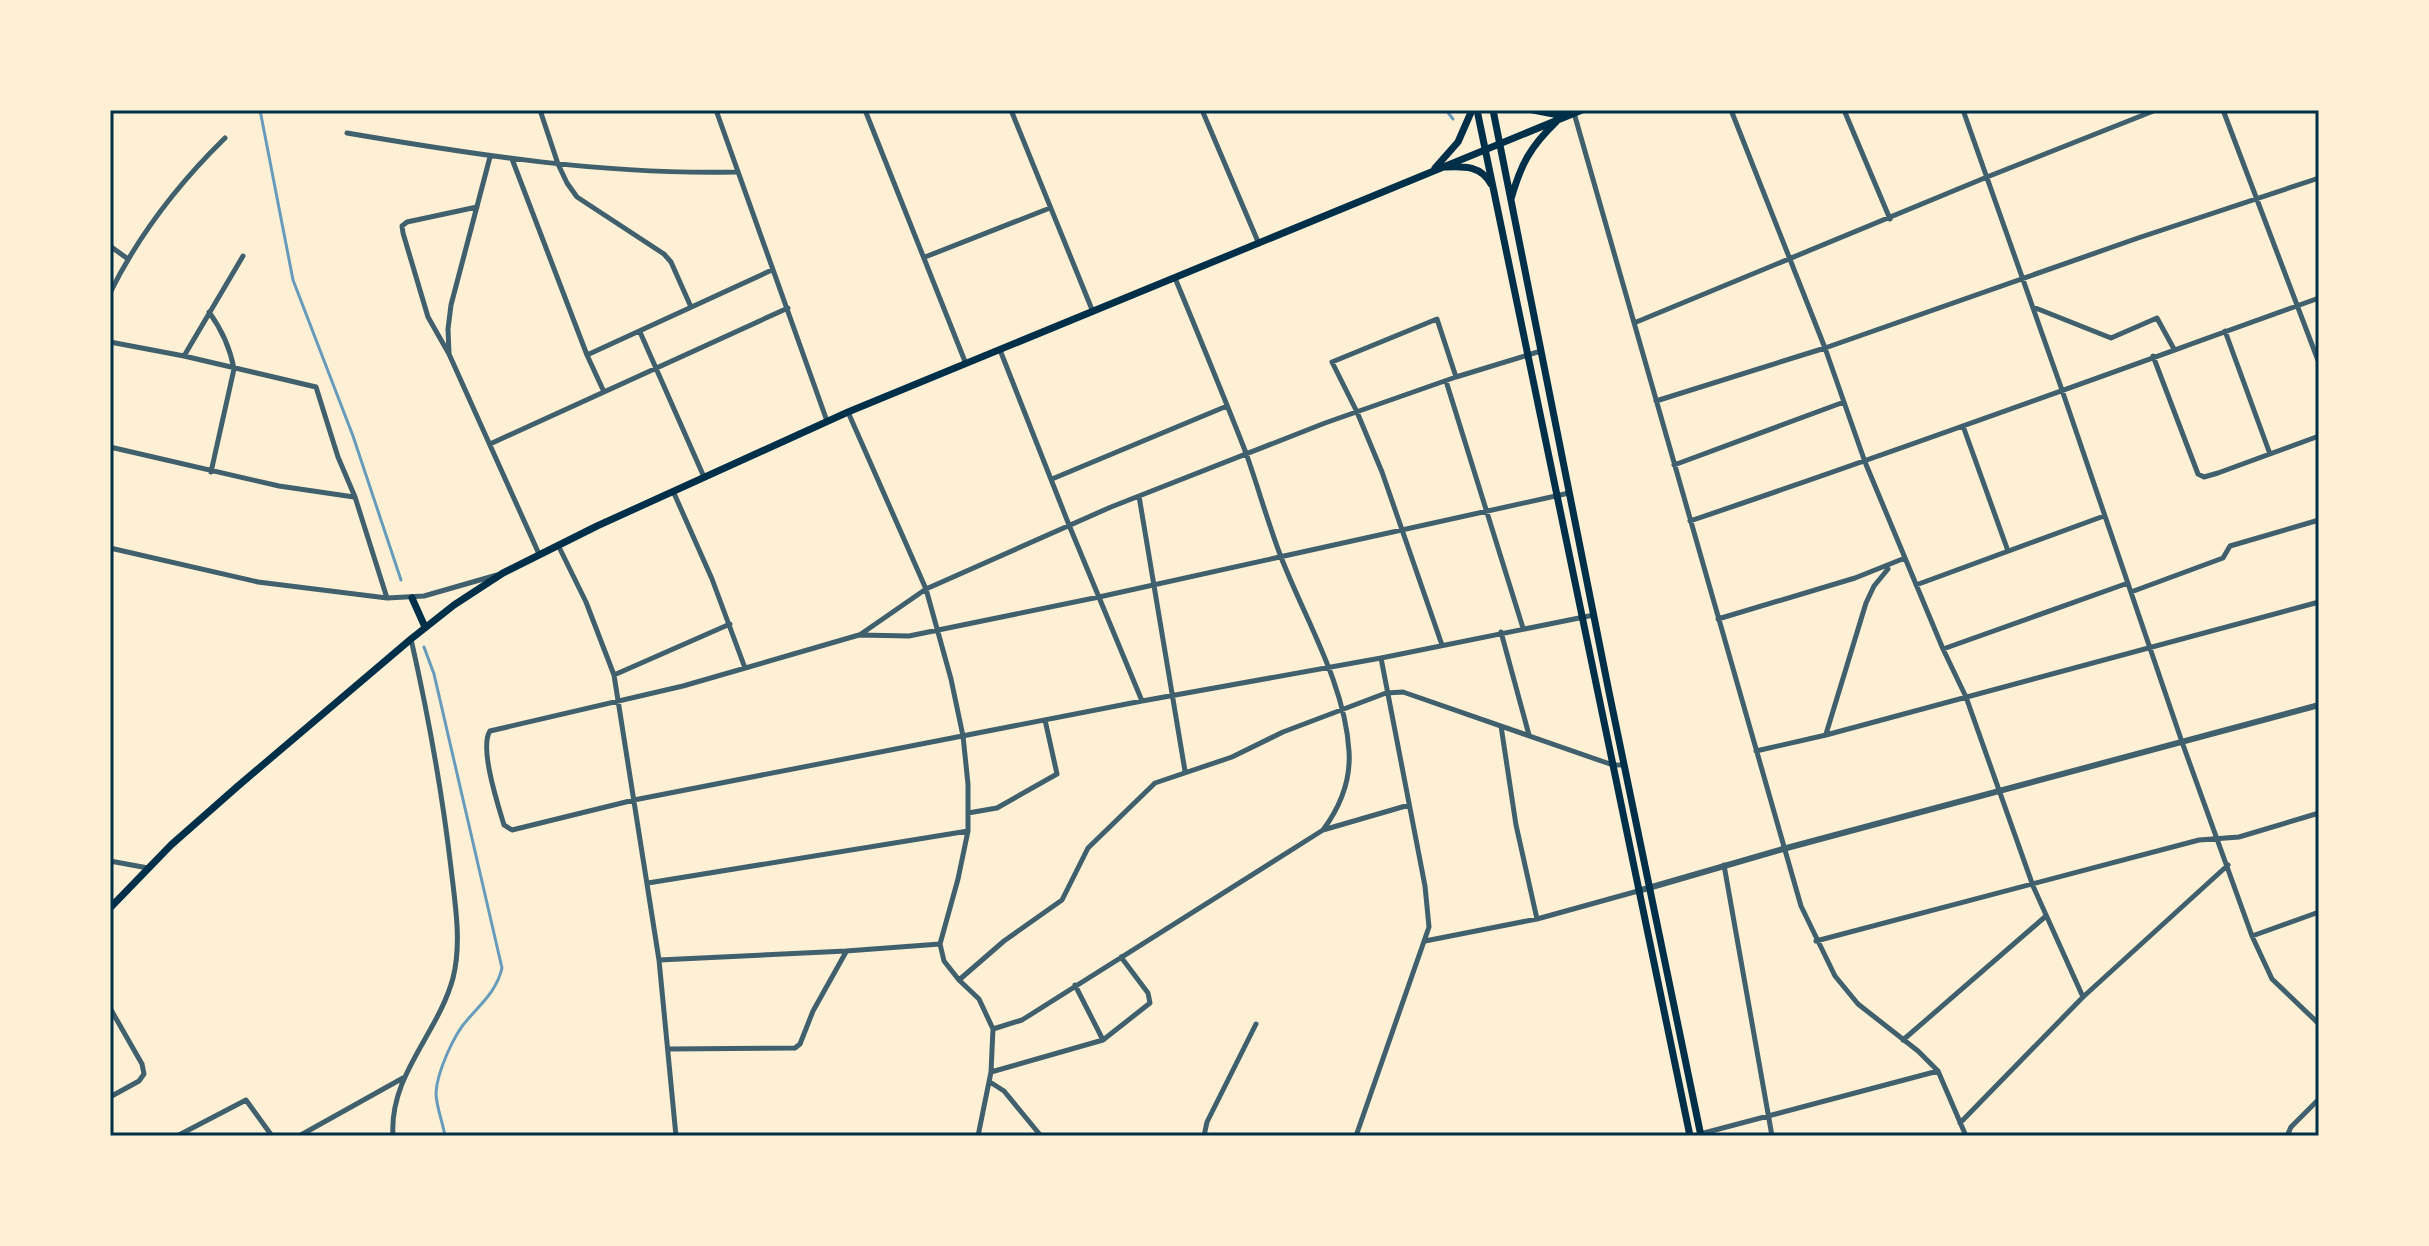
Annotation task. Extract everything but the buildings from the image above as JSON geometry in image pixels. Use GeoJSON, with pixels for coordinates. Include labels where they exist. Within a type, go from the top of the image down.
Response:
{"type":"FeatureCollection","features":[{"type":"Feature","properties":{"kind":"main road"},"geometry":{"type":"LineString","coordinates":[[1437,168],[1465,131],[1474,110]]}},
{"type":"Feature","properties":{"kind":"main road"},"geometry":{"type":"LineString","coordinates":[[1474,110],[1496,195],[1690,1136]]}},
{"type":"Feature","properties":{"kind":"main road"},"geometry":{"type":"LineString","coordinates":[[1493,110],[1700,1135]]}},
{"type":"Feature","properties":{"kind":"main road"},"geometry":{"type":"LineString","coordinates":[[1533,110],[1570,115]]}},
{"type":"Feature","properties":{"kind":"main road"},"geometry":{"type":"LineString","coordinates":[[110,908],[148,868],[238,786],[425,627],[503,573],[827,421],[1570,115]]}},
{"type":"Feature","properties":{"kind":"main road"},"geometry":{"type":"LineString","coordinates":[[1511,201],[1516,180],[1530,149],[1570,115]]}},
{"type":"Feature","properties":{"kind":"main road"},"geometry":{"type":"LineString","coordinates":[[1437,168],[1471,167],[1487,178],[1496,195]]}},
{"type":"Feature","properties":{"kind":"main road"},"geometry":{"type":"LineString","coordinates":[[412,598],[425,627]]}},
{"type":"Feature","properties":{"kind":"street"},"geometry":{"type":"LineString","coordinates":[[540,110],[558,164],[577,197],[664,254],[671,262],[691,307]]}},
{"type":"Feature","properties":{"kind":"street"},"geometry":{"type":"LineString","coordinates":[[716,110],[827,421]]}},
{"type":"Feature","properties":{"kind":"street"},"geometry":{"type":"LineString","coordinates":[[865,110],[966,364]]}},
{"type":"Feature","properties":{"kind":"street"},"geometry":{"type":"LineString","coordinates":[[1011,110],[1093,312]]}},
{"type":"Feature","properties":{"kind":"street"},"geometry":{"type":"LineString","coordinates":[[1202,110],[1259,244]]}},
{"type":"Feature","properties":{"kind":"street"},"geometry":{"type":"LineString","coordinates":[[1731,110],[1825,348],[1865,462],[1966,697],[2033,886],[2083,997]]}},
{"type":"Feature","properties":{"kind":"street"},"geometry":{"type":"LineString","coordinates":[[1844,110],[1890,219]]}},
{"type":"Feature","properties":{"kind":"street"},"geometry":{"type":"LineString","coordinates":[[1963,110],[2252,936],[2272,979],[2319,1024]]}},
{"type":"Feature","properties":{"kind":"street"},"geometry":{"type":"LineString","coordinates":[[1634,323],[2156,110]]}},
{"type":"Feature","properties":{"kind":"street"},"geometry":{"type":"LineString","coordinates":[[2223,110],[2319,363]]}},
{"type":"Feature","properties":{"kind":"street"},"geometry":{"type":"LineString","coordinates":[[1570,115],[1634,323],[1801,906],[1835,976],[1858,1004],[1938,1071],[1966,1136]]}},
{"type":"Feature","properties":{"kind":"street"},"geometry":{"type":"LineString","coordinates":[[347,133],[490,157],[558,164],[651,172],[736,172]]}},
{"type":"Feature","properties":{"kind":"street"},"geometry":{"type":"LineString","coordinates":[[110,293],[128,259],[174,191],[225,138]]}},
{"type":"Feature","properties":{"kind":"street"},"geometry":{"type":"LineString","coordinates":[[449,354],[451,305],[490,157]]}},
{"type":"Feature","properties":{"kind":"street"},"geometry":{"type":"LineString","coordinates":[[512,159],[604,392]]}},
{"type":"Feature","properties":{"kind":"street"},"geometry":{"type":"LineString","coordinates":[[1656,401],[1825,348],[2319,178]]}},
{"type":"Feature","properties":{"kind":"street"},"geometry":{"type":"LineString","coordinates":[[477,207],[407,222],[402,226],[421,300],[449,354],[539,554]]}},
{"type":"Feature","properties":{"kind":"street"},"geometry":{"type":"LineString","coordinates":[[925,257],[1050,208]]}},
{"type":"Feature","properties":{"kind":"street"},"geometry":{"type":"LineString","coordinates":[[110,246],[128,259]]}},
{"type":"Feature","properties":{"kind":"street"},"geometry":{"type":"LineString","coordinates":[[184,356],[243,256]]}},
{"type":"Feature","properties":{"kind":"street"},"geometry":{"type":"LineString","coordinates":[[587,355],[772,270]]}},
{"type":"Feature","properties":{"kind":"street"},"geometry":{"type":"LineString","coordinates":[[1175,278],[1247,456],[1281,556],[1328,668],[1342,711],[1350,755],[1343,800],[1323,830]]}},
{"type":"Feature","properties":{"kind":"street"},"geometry":{"type":"LineString","coordinates":[[1690,521],[1865,462],[2319,298]]}},
{"type":"Feature","properties":{"kind":"street"},"geometry":{"type":"LineString","coordinates":[[2033,307],[2111,338],[2157,318],[2174,349]]}},
{"type":"Feature","properties":{"kind":"street"},"geometry":{"type":"LineString","coordinates":[[490,444],[788,308]]}},
{"type":"Feature","properties":{"kind":"street"},"geometry":{"type":"LineString","coordinates":[[209,312],[221,328],[234,369],[211,472]]}},
{"type":"Feature","properties":{"kind":"street"},"geometry":{"type":"LineString","coordinates":[[1442,645],[1403,529],[1357,412],[1332,362],[1433,319],[1440,322],[1456,377]]}},
{"type":"Feature","properties":{"kind":"street"},"geometry":{"type":"LineString","coordinates":[[2225,331],[2270,454]]}},
{"type":"Feature","properties":{"kind":"street"},"geometry":{"type":"LineString","coordinates":[[640,332],[704,477]]}},
{"type":"Feature","properties":{"kind":"street"},"geometry":{"type":"LineString","coordinates":[[110,342],[316,387],[387,598]]}},
{"type":"Feature","properties":{"kind":"street"},"geometry":{"type":"LineString","coordinates":[[1000,350],[1142,701]]}},
{"type":"Feature","properties":{"kind":"street"},"geometry":{"type":"LineString","coordinates":[[859,635],[926,589],[1069,525],[1357,412],[1541,351]]}},
{"type":"Feature","properties":{"kind":"street"},"geometry":{"type":"LineString","coordinates":[[2153,356],[2198,474],[2204,477],[2319,436]]}},
{"type":"Feature","properties":{"kind":"street"},"geometry":{"type":"LineString","coordinates":[[1446,381],[1523,628]]}},
{"type":"Feature","properties":{"kind":"street"},"geometry":{"type":"LineString","coordinates":[[1674,465],[1844,402]]}},
{"type":"Feature","properties":{"kind":"street"},"geometry":{"type":"LineString","coordinates":[[1052,479],[1227,406]]}},
{"type":"Feature","properties":{"kind":"street"},"geometry":{"type":"LineString","coordinates":[[848,412],[926,589],[963,736],[968,831],[940,944],[944,961],[979,999],[993,1029],[990,1082],[978,1136]]}},
{"type":"Feature","properties":{"kind":"street"},"geometry":{"type":"LineString","coordinates":[[1963,426],[2008,551]]}},
{"type":"Feature","properties":{"kind":"street"},"geometry":{"type":"LineString","coordinates":[[110,447],[279,486],[355,497]]}},
{"type":"Feature","properties":{"kind":"street"},"geometry":{"type":"LineString","coordinates":[[673,491],[730,624],[745,668]]}},
{"type":"Feature","properties":{"kind":"street"},"geometry":{"type":"LineString","coordinates":[[1569,493],[909,636],[859,635],[745,668],[490,731],[487,739],[489,764],[500,813],[507,829],[554,821],[634,800],[1594,615]]}},
{"type":"Feature","properties":{"kind":"street"},"geometry":{"type":"LineString","coordinates":[[1139,496],[1185,771]]}},
{"type":"Feature","properties":{"kind":"street"},"geometry":{"type":"LineString","coordinates":[[1916,585],[2104,516]]}},
{"type":"Feature","properties":{"kind":"street"},"geometry":{"type":"LineString","coordinates":[[2131,592],[2223,558],[2230,546],[2319,520]]}},
{"type":"Feature","properties":{"kind":"street"},"geometry":{"type":"LineString","coordinates":[[558,545],[586,602],[614,675],[659,960],[676,1136]]}},
{"type":"Feature","properties":{"kind":"street"},"geometry":{"type":"LineString","coordinates":[[110,548],[258,582],[387,598],[412,598],[503,573]]}},
{"type":"Feature","properties":{"kind":"street"},"geometry":{"type":"LineString","coordinates":[[1718,619],[1889,566],[1905,558]]}},
{"type":"Feature","properties":{"kind":"street"},"geometry":{"type":"LineString","coordinates":[[1826,735],[1866,603],[1889,566]]}},
{"type":"Feature","properties":{"kind":"street"},"geometry":{"type":"LineString","coordinates":[[1943,649],[2128,583]]}},
{"type":"Feature","properties":{"kind":"street"},"geometry":{"type":"LineString","coordinates":[[1756,751],[1826,735],[2319,602]]}},
{"type":"Feature","properties":{"kind":"street"},"geometry":{"type":"LineString","coordinates":[[614,675],[730,624]]}},
{"type":"Feature","properties":{"kind":"street"},"geometry":{"type":"LineString","coordinates":[[1501,632],[1529,735]]}},
{"type":"Feature","properties":{"kind":"street"},"geometry":{"type":"LineString","coordinates":[[393,1136],[394,1105],[403,1077],[443,1006],[453,978],[456,926],[443,810],[411,639]]}},
{"type":"Feature","properties":{"kind":"street"},"geometry":{"type":"LineString","coordinates":[[1356,1136],[1425,941],[1430,914],[1381,658]]}},
{"type":"Feature","properties":{"kind":"street"},"geometry":{"type":"LineString","coordinates":[[959,980],[993,949],[1062,900],[1088,848],[1146,788],[1185,771],[1232,757],[1283,732],[1386,693],[1403,692],[1613,765],[1625,765]]}},
{"type":"Feature","properties":{"kind":"street"},"geometry":{"type":"LineString","coordinates":[[1425,941],[1537,919],[1724,865],[2319,705]]}},
{"type":"Feature","properties":{"kind":"street"},"geometry":{"type":"LineString","coordinates":[[968,813],[997,808],[1057,774],[1045,720]]}},
{"type":"Feature","properties":{"kind":"street"},"geometry":{"type":"LineString","coordinates":[[1501,726],[1516,825],[1537,919]]}},
{"type":"Feature","properties":{"kind":"street"},"geometry":{"type":"LineString","coordinates":[[993,1029],[1022,1020],[1323,830],[1409,805]]}},
{"type":"Feature","properties":{"kind":"street"},"geometry":{"type":"LineString","coordinates":[[1816,941],[2199,840],[2239,837],[2319,813]]}},
{"type":"Feature","properties":{"kind":"street"},"geometry":{"type":"LineString","coordinates":[[648,883],[968,831]]}},
{"type":"Feature","properties":{"kind":"street"},"geometry":{"type":"LineString","coordinates":[[110,861],[148,868]]}},
{"type":"Feature","properties":{"kind":"street"},"geometry":{"type":"LineString","coordinates":[[1724,865],[1772,1136]]}},
{"type":"Feature","properties":{"kind":"street"},"geometry":{"type":"LineString","coordinates":[[1960,1123],[2083,997],[2228,865]]}},
{"type":"Feature","properties":{"kind":"street"},"geometry":{"type":"LineString","coordinates":[[2252,936],[2319,912]]}},
{"type":"Feature","properties":{"kind":"street"},"geometry":{"type":"LineString","coordinates":[[1903,1040],[2046,916]]}},
{"type":"Feature","properties":{"kind":"street"},"geometry":{"type":"LineString","coordinates":[[659,960],[940,944]]}},
{"type":"Feature","properties":{"kind":"street"},"geometry":{"type":"LineString","coordinates":[[668,1049],[795,1048],[800,1044],[813,1011],[846,951]]}},
{"type":"Feature","properties":{"kind":"street"},"geometry":{"type":"LineString","coordinates":[[991,1072],[1103,1040],[1150,1003],[1148,993],[1121,957]]}},
{"type":"Feature","properties":{"kind":"street"},"geometry":{"type":"LineString","coordinates":[[1075,985],[1103,1040]]}},
{"type":"Feature","properties":{"kind":"street"},"geometry":{"type":"LineString","coordinates":[[110,1008],[142,1064],[144,1074],[139,1081],[110,1097]]}},
{"type":"Feature","properties":{"kind":"street"},"geometry":{"type":"LineString","coordinates":[[2310,1014],[2319,1010]]}},
{"type":"Feature","properties":{"kind":"street"},"geometry":{"type":"LineString","coordinates":[[1204,1136],[1207,1122],[1256,1024]]}},
{"type":"Feature","properties":{"kind":"street"},"geometry":{"type":"LineString","coordinates":[[1700,1135],[1938,1071]]}},
{"type":"Feature","properties":{"kind":"street"},"geometry":{"type":"LineString","coordinates":[[299,1136],[403,1077]]}},
{"type":"Feature","properties":{"kind":"street"},"geometry":{"type":"LineString","coordinates":[[990,1082],[1004,1091],[1041,1136]]}},
{"type":"Feature","properties":{"kind":"street"},"geometry":{"type":"LineString","coordinates":[[2287,1136],[2291,1127],[2319,1099]]}},
{"type":"Feature","properties":{"kind":"street"},"geometry":{"type":"LineString","coordinates":[[177,1136],[246,1100],[272,1136]]}},
{"type":"Feature","properties":{"kind":"waterway"},"geometry":{"type":"LineString","coordinates":[[260,110],[293,280],[353,436],[401,580]]}},
{"type":"Feature","properties":{"kind":"waterway"},"geometry":{"type":"LineString","coordinates":[[1446,110],[1453,119]]}},
{"type":"Feature","properties":{"kind":"waterway"},"geometry":{"type":"LineString","coordinates":[[424,647],[434,674],[502,968],[493,990],[457,1034],[443,1064],[436,1093],[445,1136]]}}]}
